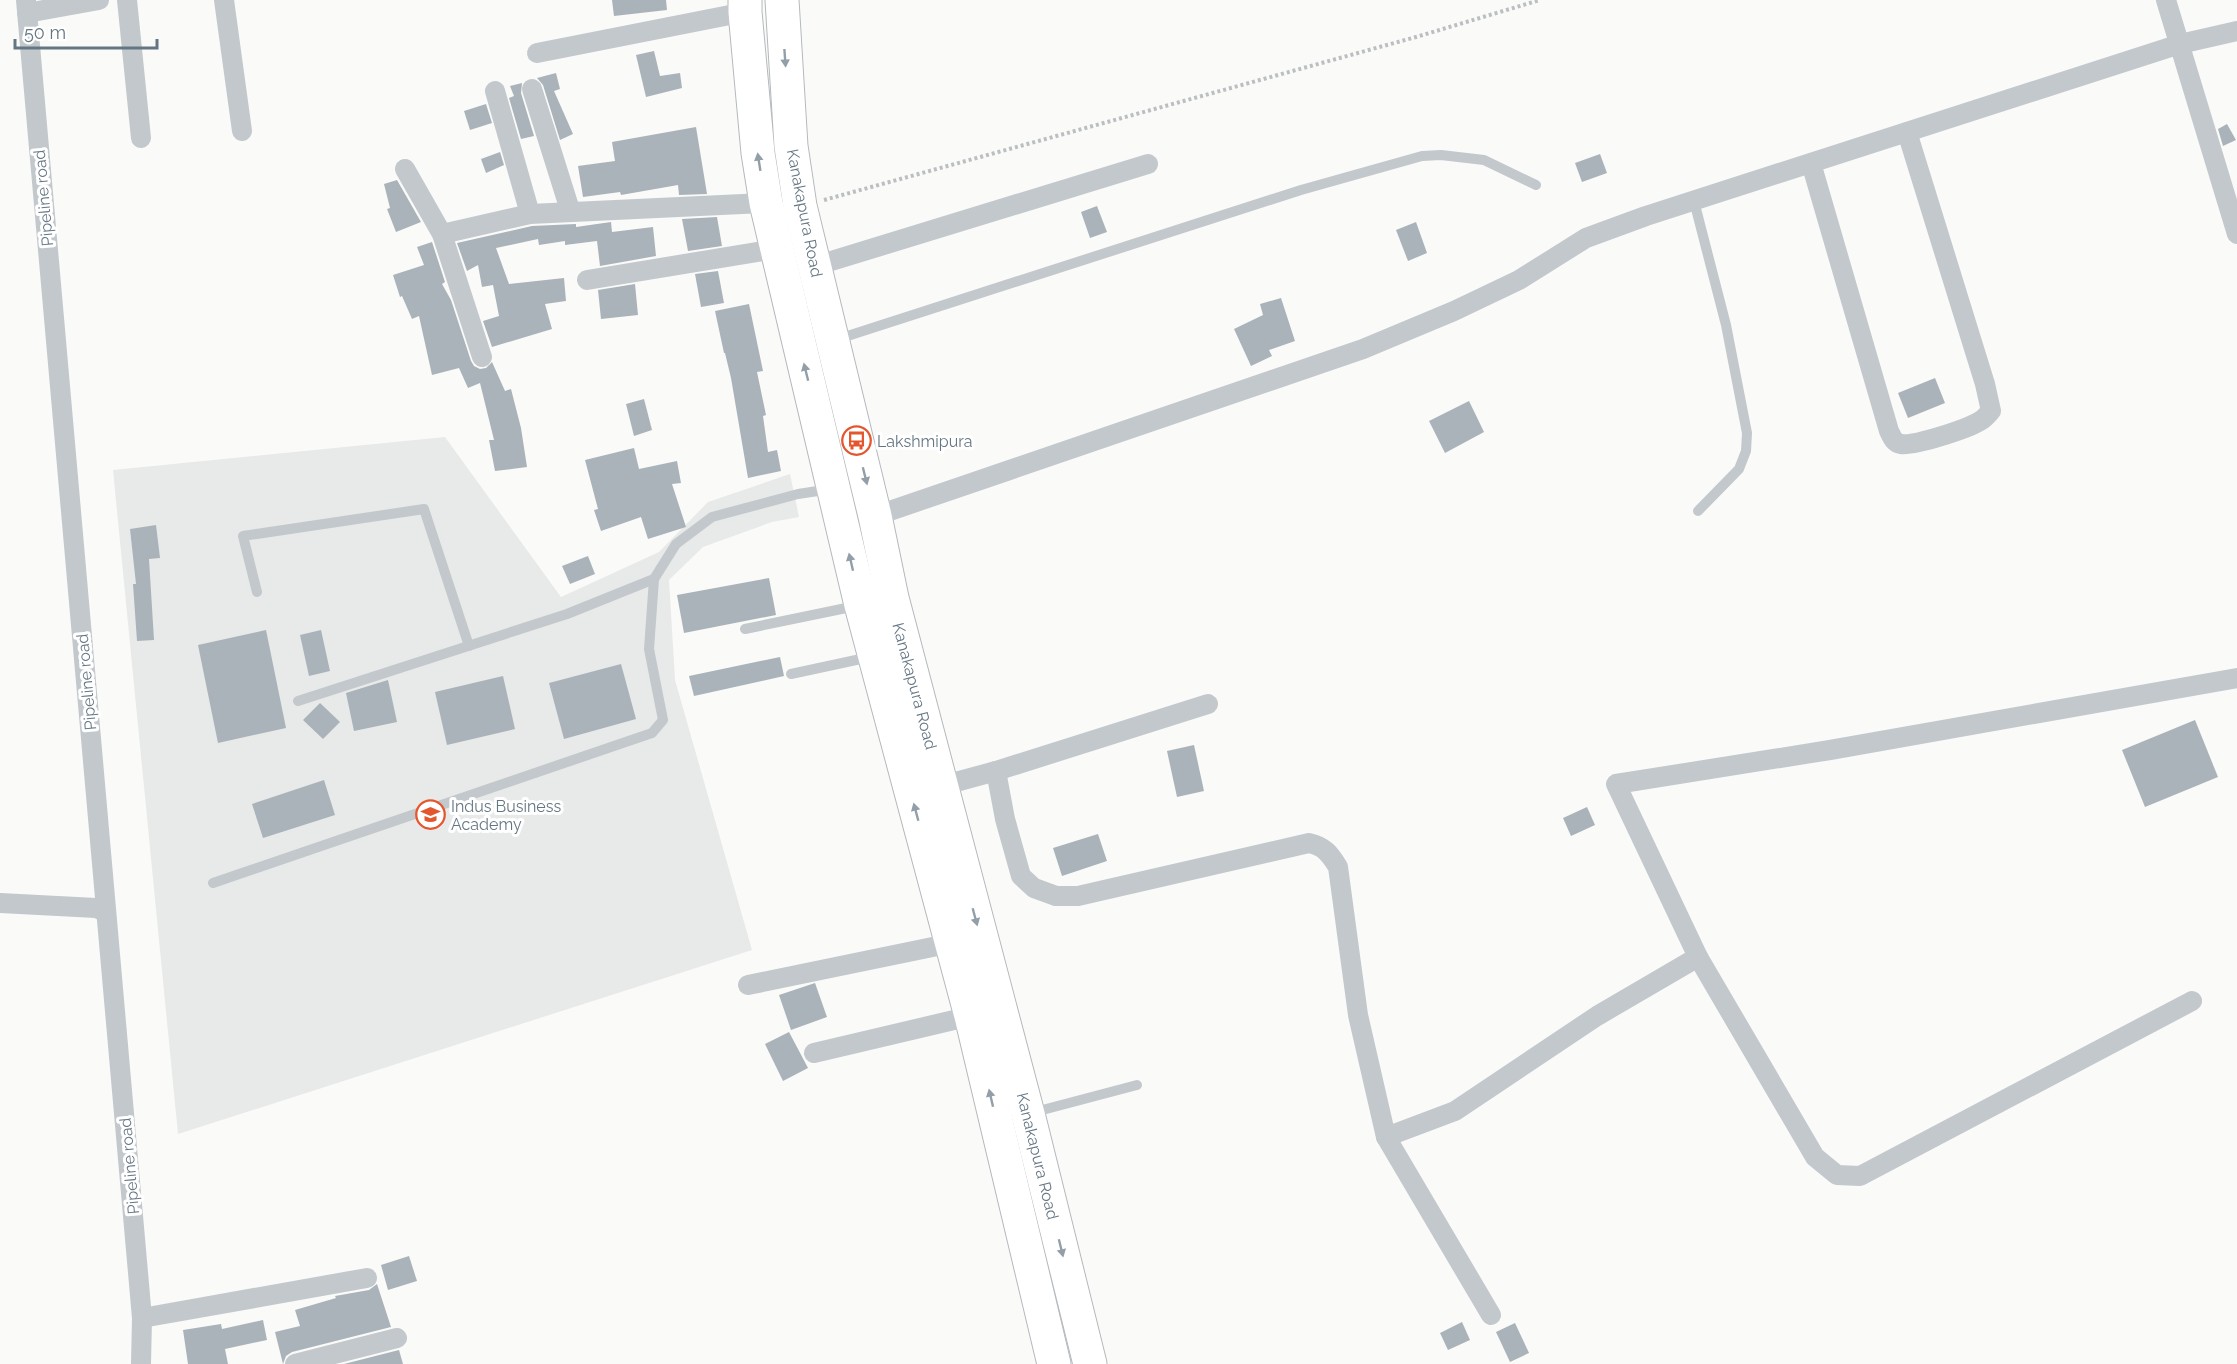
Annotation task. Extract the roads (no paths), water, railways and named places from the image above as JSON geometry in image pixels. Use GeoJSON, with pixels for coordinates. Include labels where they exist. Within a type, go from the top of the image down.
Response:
{"type":"FeatureCollection","features":[{"type":"Feature","properties":{"kind":"highway","name":"Kanakapura Road"},"geometry":{"type":"LineString","coordinates":[[782,0],[791,146],[800,206],[875,516],[892,598],[941,786],[952,943],[1054,1364]]}},
{"type":"Feature","properties":{"kind":"highway","name":"Kanakapura Road"},"geometry":{"type":"LineString","coordinates":[[745,6],[758,153],[766,203],[861,605],[874,656],[946,864],[1028,1114],[1090,1364]]}},
{"type":"Feature","properties":{"kind":"street"},"geometry":{"type":"LineString","coordinates":[[26,7],[99,0]]}},
{"type":"Feature","properties":{"kind":"street"},"geometry":{"type":"LineString","coordinates":[[127,0],[141,138]]}},
{"type":"Feature","properties":{"kind":"street"},"geometry":{"type":"LineString","coordinates":[[224,0],[242,131]]}},
{"type":"Feature","properties":{"kind":"street"},"geometry":{"type":"LineString","coordinates":[[2166,0],[2236,230]]}},
{"type":"Feature","properties":{"kind":"street"},"geometry":{"type":"LineString","coordinates":[[537,53],[745,6]]}},
{"type":"Feature","properties":{"kind":"street","name":"Pipeline road"},"geometry":{"type":"LineString","coordinates":[[26,7],[142,1318],[141,1364]]}},
{"type":"Feature","properties":{"kind":"street"},"geometry":{"type":"LineString","coordinates":[[875,516],[1363,349],[1454,311],[1519,280],[1586,238],[2180,44],[2237,31]]}},
{"type":"Feature","properties":{"kind":"street"},"geometry":{"type":"LineString","coordinates":[[532,89],[570,210]]}},
{"type":"Feature","properties":{"kind":"street"},"geometry":{"type":"LineString","coordinates":[[495,91],[530,214]]}},
{"type":"Feature","properties":{"kind":"street"},"geometry":{"type":"LineString","coordinates":[[1811,163],[1893,441],[1899,444],[1913,443],[1956,431],[1982,421],[1991,411],[1985,384],[1907,132]]}},
{"type":"Feature","properties":{"kind":"street"},"geometry":{"type":"LineString","coordinates":[[815,266],[1148,164]]}},
{"type":"Feature","properties":{"kind":"street"},"geometry":{"type":"LineString","coordinates":[[405,169],[442,234],[482,357]]}},
{"type":"Feature","properties":{"kind":"street"},"geometry":{"type":"LineString","coordinates":[[442,234],[530,214],[570,210],[766,203]]}},
{"type":"Feature","properties":{"kind":"street"},"geometry":{"type":"LineString","coordinates":[[587,280],[776,249]]}},
{"type":"Feature","properties":{"kind":"street"},"geometry":{"type":"LineString","coordinates":[[2192,1001],[1860,1176],[1837,1175],[1815,1157],[1698,957],[1616,784],[1830,750],[2237,678]]}},
{"type":"Feature","properties":{"kind":"street"},"geometry":{"type":"LineString","coordinates":[[941,786],[996,771],[1208,704]]}},
{"type":"Feature","properties":{"kind":"street"},"geometry":{"type":"LineString","coordinates":[[996,771],[1005,819],[1021,876],[1034,888],[1056,896],[1078,896],[1309,843],[1318,845],[1329,853],[1338,867],[1358,1015],[1386,1137],[1491,1315]]}},
{"type":"Feature","properties":{"kind":"street"},"geometry":{"type":"LineString","coordinates":[[0,903],[96,908],[106,912]]}},
{"type":"Feature","properties":{"kind":"street"},"geometry":{"type":"LineString","coordinates":[[748,985],[952,943]]}},
{"type":"Feature","properties":{"kind":"street"},"geometry":{"type":"LineString","coordinates":[[1386,1137],[1455,1111],[1597,1016],[1698,957]]}},
{"type":"Feature","properties":{"kind":"street"},"geometry":{"type":"LineString","coordinates":[[814,1053],[971,1016]]}},
{"type":"Feature","properties":{"kind":"street"},"geometry":{"type":"LineString","coordinates":[[142,1318],[367,1278]]}},
{"type":"Feature","properties":{"kind":"street"},"geometry":{"type":"LineString","coordinates":[[295,1364],[397,1338]]}},
{"type":"Feature","properties":{"kind":"lane"},"geometry":{"type":"LineString","coordinates":[[832,341],[1278,197],[1422,156],[1441,155],[1484,160],[1536,185]]}},
{"type":"Feature","properties":{"kind":"lane"},"geometry":{"type":"LineString","coordinates":[[1694,201],[1726,325],[1747,433],[1746,451],[1739,469],[1698,511]]}},
{"type":"Feature","properties":{"kind":"lane"},"geometry":{"type":"LineString","coordinates":[[213,883],[652,733],[663,720],[649,649],[654,579],[676,544],[712,517],[798,494],[835,488]]}},
{"type":"Feature","properties":{"kind":"lane"},"geometry":{"type":"LineString","coordinates":[[257,592],[243,536],[424,509],[469,646]]}},
{"type":"Feature","properties":{"kind":"lane"},"geometry":{"type":"LineString","coordinates":[[298,701],[567,614],[654,579]]}},
{"type":"Feature","properties":{"kind":"lane"},"geometry":{"type":"LineString","coordinates":[[745,629],[861,605]]}},
{"type":"Feature","properties":{"kind":"lane"},"geometry":{"type":"LineString","coordinates":[[791,674],[874,656]]}},
{"type":"Feature","properties":{"kind":"lane"},"geometry":{"type":"LineString","coordinates":[[1028,1114],[1137,1085]]}},
{"type":"Feature","properties":{"kind":"place","name":"Lakshmipura"},"geometry":{"type":"Point","coordinates":[856,441]}},
{"type":"Feature","properties":{"kind":"place","name":"Indus Business Academy"},"geometry":{"type":"Point","coordinates":[430,815]}}]}
